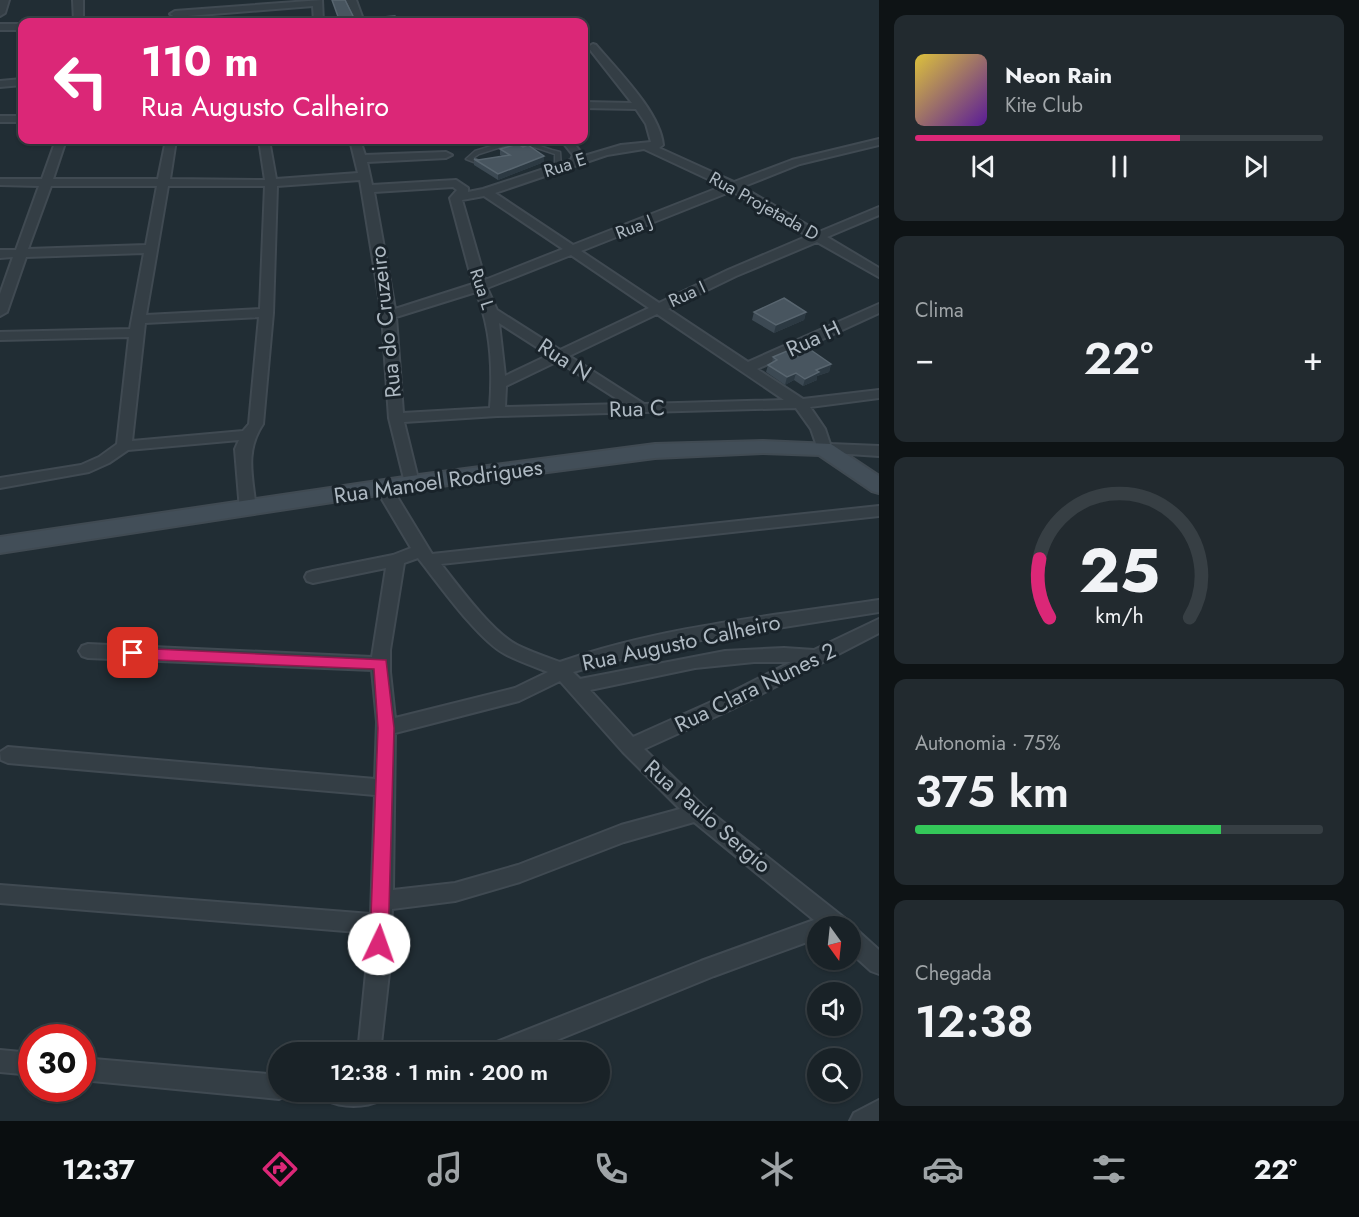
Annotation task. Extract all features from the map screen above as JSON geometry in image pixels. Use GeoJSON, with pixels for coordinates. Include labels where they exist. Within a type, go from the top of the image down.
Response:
{"type":"FeatureCollection","features":[{"type":"Feature","properties":{"kind":"street"},"geometry":{"type":"LineString","coordinates":[[0,13],[4,0]]}},
{"type":"Feature","properties":{"kind":"street"},"geometry":{"type":"LineString","coordinates":[[78,0],[79,18]]}},
{"type":"Feature","properties":{"kind":"street"},"geometry":{"type":"LineString","coordinates":[[351,0],[358,18]]}},
{"type":"Feature","properties":{"kind":"street"},"geometry":{"type":"LineString","coordinates":[[175,16],[244,4],[317,1],[319,18]]}},
{"type":"Feature","properties":{"kind":"street"},"geometry":{"type":"LineString","coordinates":[[0,27],[18,27]]}},
{"type":"Feature","properties":{"kind":"street"},"geometry":{"type":"LineString","coordinates":[[592,47],[651,123],[658,139],[657,145],[646,146]]}},
{"type":"Feature","properties":{"kind":"street"},"geometry":{"type":"LineString","coordinates":[[0,84],[18,82]]}},
{"type":"Feature","properties":{"kind":"street"},"geometry":{"type":"LineString","coordinates":[[588,105],[638,105]]}},
{"type":"Feature","properties":{"kind":"street"},"geometry":{"type":"LineString","coordinates":[[0,119],[18,119]]}},
{"type":"Feature","properties":{"kind":"street","name":"Rua J"},"geometry":{"type":"LineString","coordinates":[[389,315],[480,286],[796,162],[879,142]]}},
{"type":"Feature","properties":{"kind":"street"},"geometry":{"type":"LineString","coordinates":[[0,312],[60,144]]}},
{"type":"Feature","properties":{"kind":"street"},"geometry":{"type":"LineString","coordinates":[[124,446],[138,319],[170,144]]}},
{"type":"Feature","properties":{"kind":"street"},"geometry":{"type":"LineString","coordinates":[[248,510],[242,456],[248,435],[256,424],[266,313],[271,183],[265,144]]}},
{"type":"Feature","properties":{"kind":"street","name":"Rua do Cruzeiro"},"geometry":{"type":"LineString","coordinates":[[356,144],[366,183],[389,315],[396,418],[411,483]]}},
{"type":"Feature","properties":{"kind":"street"},"geometry":{"type":"LineString","coordinates":[[569,144],[579,155],[576,161]]}},
{"type":"Feature","properties":{"kind":"street","name":"Rua E"},"geometry":{"type":"LineString","coordinates":[[486,192],[621,148],[646,146]]}},
{"type":"Feature","properties":{"kind":"street","name":"Rua Projetada D"},"geometry":{"type":"LineString","coordinates":[[646,146],[734,187],[879,273]]}},
{"type":"Feature","properties":{"kind":"street"},"geometry":{"type":"LineString","coordinates":[[361,159],[446,155]]}},
{"type":"Feature","properties":{"kind":"street"},"geometry":{"type":"LineString","coordinates":[[0,182],[366,183]]}},
{"type":"Feature","properties":{"kind":"street","name":"Rua L"},"geometry":{"type":"LineString","coordinates":[[366,183],[456,183],[464,190],[456,198],[480,286],[491,312],[499,384],[497,412]]}},
{"type":"Feature","properties":{"kind":"street"},"geometry":{"type":"LineString","coordinates":[[456,198],[486,192],[800,404],[818,429],[824,449],[879,486]]}},
{"type":"Feature","properties":{"kind":"street","name":"Rua I"},"geometry":{"type":"LineString","coordinates":[[499,384],[658,308],[879,211]]}},
{"type":"Feature","properties":{"kind":"street"},"geometry":{"type":"LineString","coordinates":[[0,254],[151,249]]}},
{"type":"Feature","properties":{"kind":"street","name":"Rua H"},"geometry":{"type":"LineString","coordinates":[[747,368],[879,308]]}},
{"type":"Feature","properties":{"kind":"street","name":"Rua N"},"geometry":{"type":"LineString","coordinates":[[491,312],[639,407]]}},
{"type":"Feature","properties":{"kind":"street"},"geometry":{"type":"LineString","coordinates":[[138,319],[266,313]]}},
{"type":"Feature","properties":{"kind":"street"},"geometry":{"type":"LineString","coordinates":[[0,336],[136,333]]}},
{"type":"Feature","properties":{"kind":"street","name":"Rua C"},"geometry":{"type":"LineString","coordinates":[[396,418],[639,407],[800,404],[879,394]]}},
{"type":"Feature","properties":{"kind":"street"},"geometry":{"type":"LineString","coordinates":[[0,483],[84,469],[104,460],[124,446],[248,435]]}},
{"type":"Feature","properties":{"kind":"street","name":"Rua Manoel Rodrigues"},"geometry":{"type":"LineString","coordinates":[[0,545],[248,510],[411,483],[655,451],[752,447],[879,451]]}},
{"type":"Feature","properties":{"kind":"street"},"geometry":{"type":"LineString","coordinates":[[384,489],[425,555],[460,601],[499,641],[510,649],[561,670]]}},
{"type":"Feature","properties":{"kind":"street"},"geometry":{"type":"LineString","coordinates":[[314,577],[425,555],[674,535],[879,511]]}},
{"type":"Feature","properties":{"kind":"street"},"geometry":{"type":"LineString","coordinates":[[371,1042],[381,924],[385,789],[386,728],[381,664],[389,588],[396,560]]}},
{"type":"Feature","properties":{"kind":"street","name":"Rua Augusto Calheiro"},"geometry":{"type":"LineString","coordinates":[[386,728],[519,694],[548,681],[561,670],[593,658],[676,639],[879,606]]}},
{"type":"Feature","properties":{"kind":"street","name":"Rua Clara Nunes 2"},"geometry":{"type":"LineString","coordinates":[[630,747],[725,704],[879,625]]}},
{"type":"Feature","properties":{"kind":"street"},"geometry":{"type":"LineString","coordinates":[[88,651],[381,664]]}},
{"type":"Feature","properties":{"kind":"street"},"geometry":{"type":"LineString","coordinates":[[578,686],[734,656],[785,654],[814,657]]}},
{"type":"Feature","properties":{"kind":"street","name":"Rua Paulo Sergio"},"geometry":{"type":"LineString","coordinates":[[561,670],[578,686],[630,747],[697,813],[815,916]]}},
{"type":"Feature","properties":{"kind":"street"},"geometry":{"type":"LineString","coordinates":[[8,755],[385,789]]}},
{"type":"Feature","properties":{"kind":"street"},"geometry":{"type":"LineString","coordinates":[[381,902],[454,892],[520,873],[621,834],[697,813]]}},
{"type":"Feature","properties":{"kind":"street"},"geometry":{"type":"LineString","coordinates":[[0,894],[381,924]]}},
{"type":"Feature","properties":{"kind":"street"},"geometry":{"type":"LineString","coordinates":[[525,1042],[689,975],[807,933]]}},
{"type":"Feature","properties":{"kind":"street"},"geometry":{"type":"LineString","coordinates":[[861,947],[878,961]]}},
{"type":"Feature","properties":{"kind":"street"},"geometry":{"type":"LineString","coordinates":[[0,1061],[18,1063]]}},
{"type":"Feature","properties":{"kind":"street"},"geometry":{"type":"LineString","coordinates":[[96,1070],[268,1086]]}},
{"type":"Feature","properties":{"kind":"street"},"geometry":{"type":"LineString","coordinates":[[862,1121],[879,1113]]}},
{"type":"Feature","properties":{"kind":"lane"},"geometry":{"type":"LineString","coordinates":[[479,162],[469,159],[477,152],[484,152],[503,144],[529,145],[540,146],[547,152],[558,153],[558,167]]}},
{"type":"Feature","properties":{"kind":"building"},"geometry":{"type":"Polygon","coordinates":[[[332,0],[345,0],[354,18],[339,18],[332,0]]]}},
{"type":"Feature","properties":{"kind":"building"},"geometry":{"type":"Polygon","coordinates":[[[518,144],[523,147],[528,145],[544,156],[498,174],[474,159],[510,155],[500,149],[518,144]]]}},
{"type":"Feature","properties":{"kind":"building"},"geometry":{"type":"Polygon","coordinates":[[[784,298],[806,312],[776,325],[754,312],[784,298]]]}},
{"type":"Feature","properties":{"kind":"building"},"geometry":{"type":"Polygon","coordinates":[[[808,348],[831,364],[816,370],[819,372],[805,379],[796,373],[787,377],[768,365],[777,360],[773,357],[787,351],[792,354],[808,348]]]}},
{"type":"Feature","properties":{"kind":"route"},"geometry":{"type":"LineString","coordinates":[[133,653],[381,664],[386,728],[379,944]]}}]}
